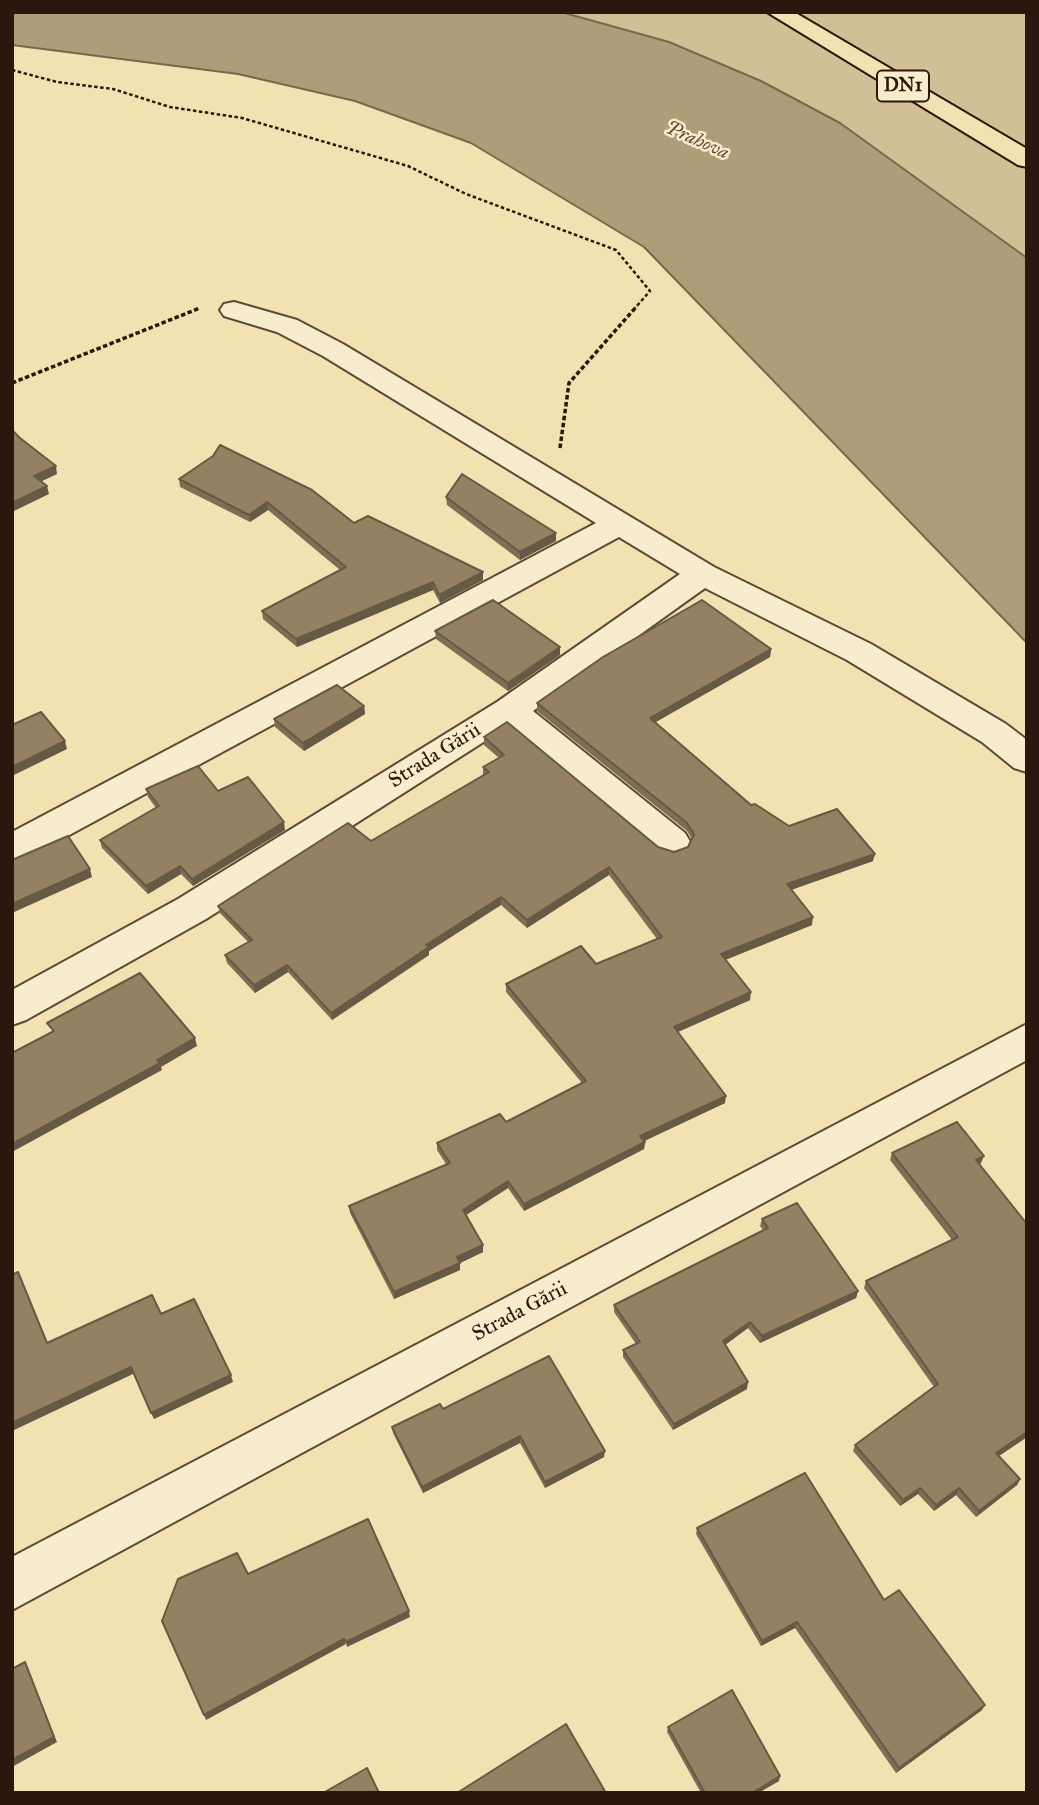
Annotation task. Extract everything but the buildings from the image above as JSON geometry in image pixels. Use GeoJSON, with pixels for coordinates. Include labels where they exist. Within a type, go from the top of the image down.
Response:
{"type":"FeatureCollection","features":[{"type":"Feature","properties":{"kind":"highway","name":"DN1"},"geometry":{"type":"LineString","coordinates":[[778,12],[1027,160]]}},
{"type":"Feature","properties":{"kind":"highway","name":"DN1"},"geometry":{"type":"LineString","coordinates":[[818,12],[1027,134]]}},
{"type":"Feature","properties":{"kind":"street"},"geometry":{"type":"LineString","coordinates":[[234,310],[287,326],[333,350],[555,487],[703,574],[859,652],[994,733],[1027,759]]}},
{"type":"Feature","properties":{"kind":"street"},"geometry":{"type":"LineString","coordinates":[[12,849],[618,524]]}},
{"type":"Feature","properties":{"kind":"street","name":"Strada Gării"},"geometry":{"type":"LineString","coordinates":[[12,1009],[192,909],[509,710],[703,574]]}},
{"type":"Feature","properties":{"kind":"street"},"geometry":{"type":"LineString","coordinates":[[509,710],[672,844]]}},
{"type":"Feature","properties":{"kind":"street","name":"Strada Gării"},"geometry":{"type":"LineString","coordinates":[[12,1584],[1027,1040]]}},
{"type":"Feature","properties":{"kind":"path"},"geometry":{"type":"LineString","coordinates":[[12,71],[57,82],[113,89],[170,107],[242,118],[329,141],[408,166],[466,194],[616,250],[649,291],[569,383],[555,487]]}},
{"type":"Feature","properties":{"kind":"path"},"geometry":{"type":"LineString","coordinates":[[12,383],[189,311],[209,306],[234,310]]}},
{"type":"Feature","properties":{"kind":"shaded area"},"geometry":{"type":"Polygon","coordinates":[[[561,12],[1027,12],[1027,258],[840,123],[761,81],[669,42],[561,12]]]}},
{"type":"Feature","properties":{"kind":"water","name":"Prahova"},"geometry":{"type":"Polygon","coordinates":[[[12,12],[561,12],[669,42],[761,81],[840,123],[1027,258],[1027,643],[644,247],[471,143],[355,101],[238,74],[12,45],[12,12]]]}}]}
